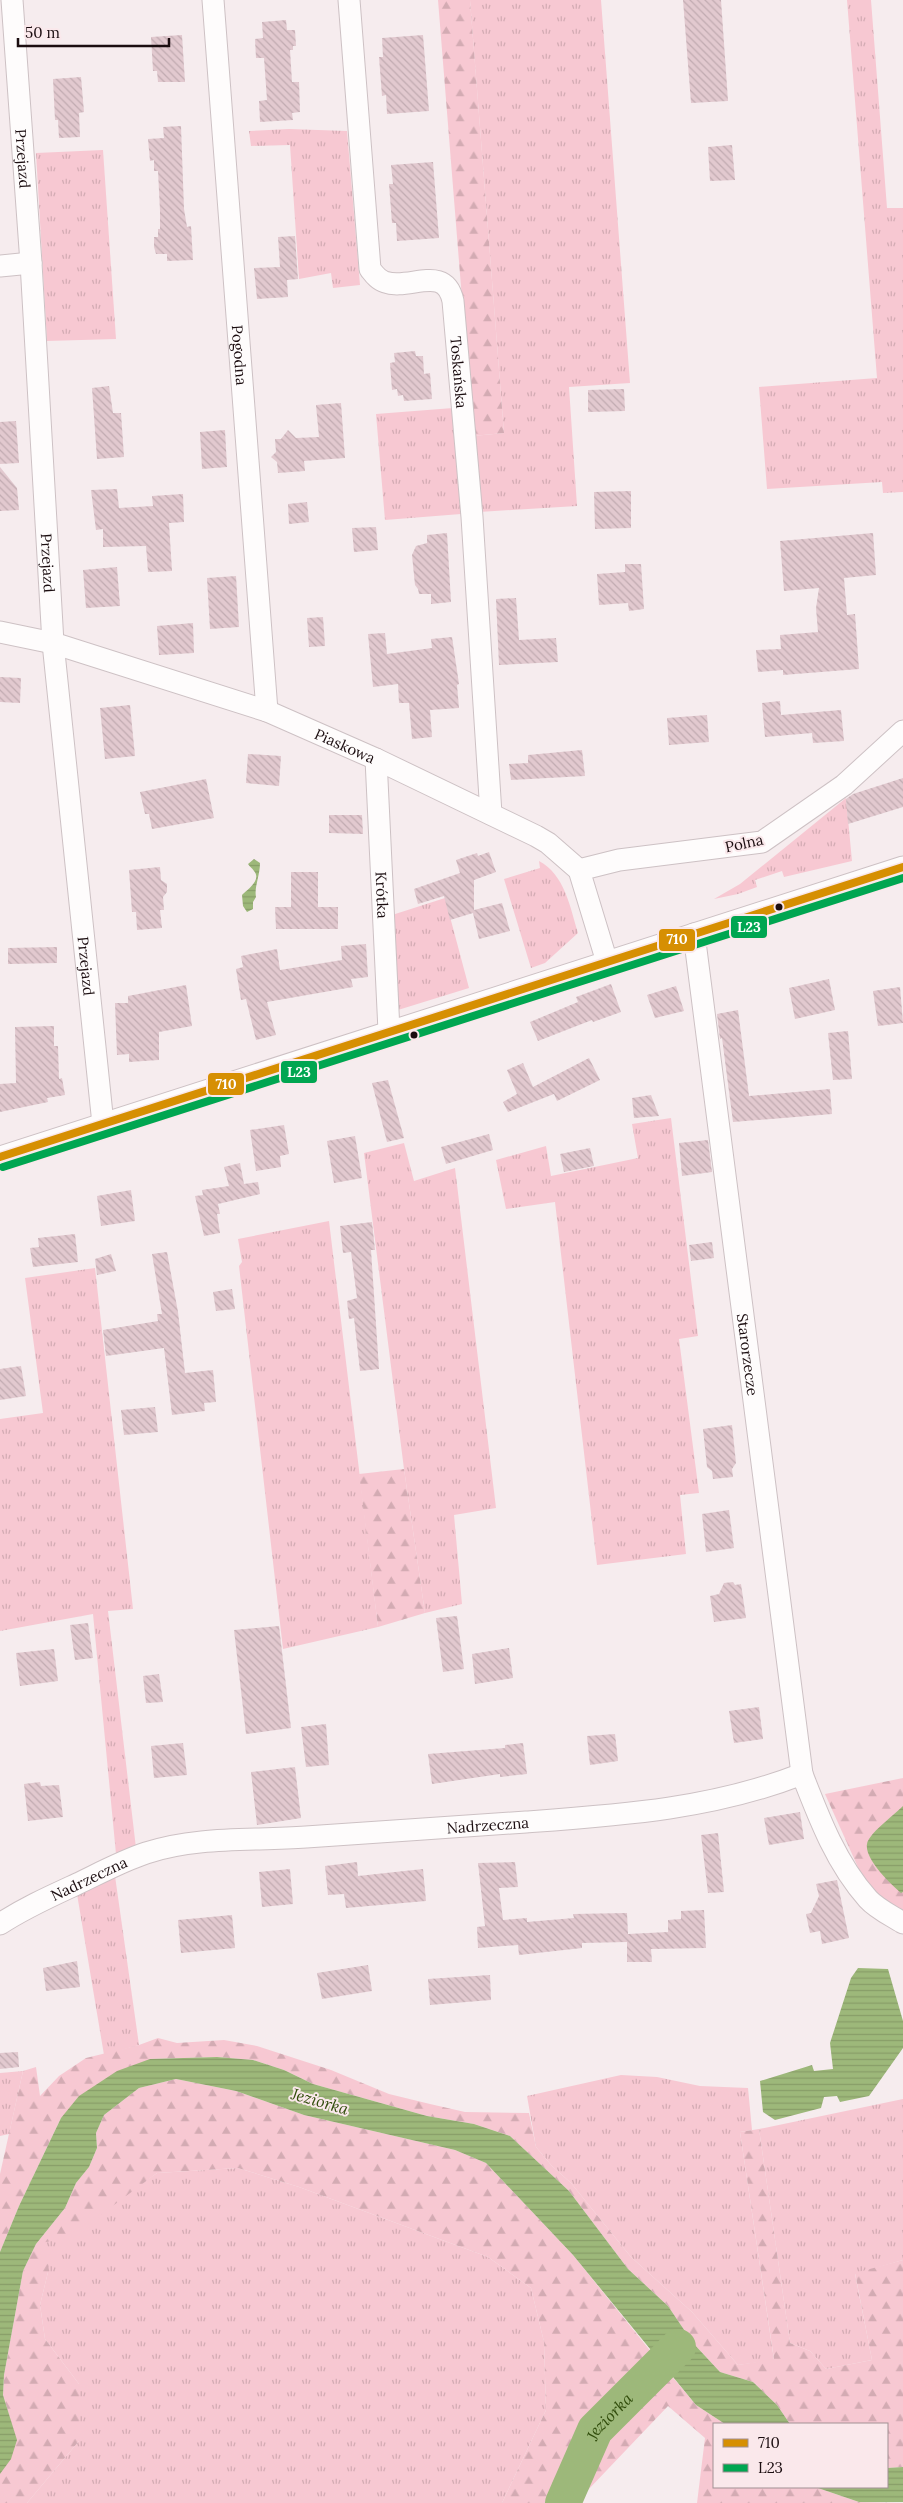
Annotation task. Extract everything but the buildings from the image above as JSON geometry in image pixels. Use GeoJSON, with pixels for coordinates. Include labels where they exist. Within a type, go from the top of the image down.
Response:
{"type":"FeatureCollection","features":[{"type":"Feature","properties":{"kind":"street","name":"Przejazd"},"geometry":{"type":"LineString","coordinates":[[12,0],[8,75],[31,263],[53,643],[103,1124]]}},
{"type":"Feature","properties":{"kind":"street","name":"Pogodna"},"geometry":{"type":"LineString","coordinates":[[213,0],[267,711]]}},
{"type":"Feature","properties":{"kind":"street","name":"Toskańska"},"geometry":{"type":"LineString","coordinates":[[349,0],[370,269],[378,278],[391,283],[435,280],[446,285],[451,291],[453,301],[472,517],[491,814]]}},
{"type":"Feature","properties":{"kind":"street"},"geometry":{"type":"LineString","coordinates":[[0,266],[31,263]]}},
{"type":"Feature","properties":{"kind":"street","name":"Piaskowa"},"geometry":{"type":"LineString","coordinates":[[0,632],[53,643],[267,711],[491,814],[548,843],[579,870]]}},
{"type":"Feature","properties":{"kind":"street","name":"Polna"},"geometry":{"type":"LineString","coordinates":[[579,870],[619,860],[762,842],[844,785],[903,731]]}},
{"type":"Feature","properties":{"kind":"street","name":"Krótka"},"geometry":{"type":"LineString","coordinates":[[376,760],[389,1031]]}},
{"type":"Feature","properties":{"kind":"street"},"geometry":{"type":"LineString","coordinates":[[0,1157],[903,867]]}},
{"type":"Feature","properties":{"kind":"street"},"geometry":{"type":"LineString","coordinates":[[579,870],[607,962]]}},
{"type":"Feature","properties":{"kind":"street","name":"Starorzecze"},"geometry":{"type":"LineString","coordinates":[[694,934],[802,1774]]}},
{"type":"Feature","properties":{"kind":"street"},"geometry":{"type":"LineString","coordinates":[[802,1774],[826,1836],[855,1881],[869,1900],[903,1923]]}},
{"type":"Feature","properties":{"kind":"street","name":"Nadrzeczna"},"geometry":{"type":"LineString","coordinates":[[0,1924],[48,1897],[119,1864],[146,1853],[171,1847],[204,1842],[311,1837],[611,1816],[709,1803],[762,1790],[802,1774]]}},
{"type":"Feature","properties":{"kind":"green space"},"geometry":{"type":"Polygon","coordinates":[[[438,0],[470,0],[504,433],[473,436],[438,0]]]}},
{"type":"Feature","properties":{"kind":"green space"},"geometry":{"type":"Polygon","coordinates":[[[470,0],[601,0],[630,383],[569,387],[577,506],[479,512],[473,436],[504,433],[470,0]]]}},
{"type":"Feature","properties":{"kind":"green space"},"geometry":{"type":"Polygon","coordinates":[[[847,0],[871,0],[887,208],[903,208],[903,492],[883,493],[882,482],[767,489],[759,387],[877,378],[847,0]]]}},
{"type":"Feature","properties":{"kind":"green space"},"geometry":{"type":"Polygon","coordinates":[[[289,129],[347,131],[360,285],[333,288],[331,273],[299,279],[290,145],[251,146],[249,131],[289,129]]]}},
{"type":"Feature","properties":{"kind":"green space"},"geometry":{"type":"Polygon","coordinates":[[[103,150],[116,339],[47,341],[36,153],[103,150]]]}},
{"type":"Feature","properties":{"kind":"green space"},"geometry":{"type":"Polygon","coordinates":[[[453,408],[461,514],[385,520],[376,414],[453,408]]]}},
{"type":"Feature","properties":{"kind":"green space"},"geometry":{"type":"Polygon","coordinates":[[[846,798],[852,861],[784,877],[782,871],[755,880],[757,887],[738,894],[714,899],[740,884],[846,798]]]}},
{"type":"Feature","properties":{"kind":"green space"},"geometry":{"type":"Polygon","coordinates":[[[539,861],[555,874],[561,883],[578,933],[545,963],[531,968],[504,879],[540,868],[539,861]]]}},
{"type":"Feature","properties":{"kind":"green space"},"geometry":{"type":"Polygon","coordinates":[[[445,898],[469,988],[398,1010],[389,916],[445,898]]]}},
{"type":"Feature","properties":{"kind":"green space"},"geometry":{"type":"Polygon","coordinates":[[[671,1118],[698,1336],[679,1339],[699,1493],[680,1495],[686,1554],[597,1565],[555,1202],[506,1209],[496,1160],[546,1146],[551,1176],[638,1158],[632,1124],[671,1118]]]}},
{"type":"Feature","properties":{"kind":"green space"},"geometry":{"type":"Polygon","coordinates":[[[404,1143],[414,1181],[455,1168],[496,1508],[454,1515],[462,1604],[425,1613],[404,1469],[364,1153],[404,1143]]]}},
{"type":"Feature","properties":{"kind":"green space"},"geometry":{"type":"Polygon","coordinates":[[[329,1221],[378,1627],[283,1649],[239,1266],[242,1262],[238,1239],[329,1221]]]}},
{"type":"Feature","properties":{"kind":"green space"},"geometry":{"type":"Polygon","coordinates":[[[95,1268],[133,1609],[108,1611],[136,1848],[116,1854],[93,1614],[0,1631],[0,1419],[43,1413],[25,1278],[95,1268]]]}},
{"type":"Feature","properties":{"kind":"green space"},"geometry":{"type":"Polygon","coordinates":[[[404,1469],[425,1613],[378,1627],[359,1474],[404,1469]]]}},
{"type":"Feature","properties":{"kind":"green space"},"geometry":{"type":"Polygon","coordinates":[[[903,1778],[903,1913],[882,1901],[861,1874],[825,1794],[903,1778]]]}},
{"type":"Feature","properties":{"kind":"green space"},"geometry":{"type":"Polygon","coordinates":[[[115,1876],[139,2045],[104,2055],[77,1894],[115,1876]]]}},
{"type":"Feature","properties":{"kind":"green space"},"geometry":{"type":"Polygon","coordinates":[[[158,2038],[177,2043],[224,2040],[257,2046],[331,2070],[389,2094],[465,2112],[529,2113],[536,2147],[552,2166],[571,2183],[631,2257],[692,2312],[738,2365],[774,2359],[740,2132],[759,2129],[790,2343],[810,2351],[826,2369],[872,2360],[855,2273],[903,2260],[903,2467],[888,2468],[888,2423],[789,2423],[777,2405],[753,2382],[720,2372],[693,2343],[668,2306],[628,2269],[569,2191],[510,2136],[474,2124],[427,2116],[313,2084],[284,2070],[253,2060],[217,2057],[150,2059],[61,2118],[19,2206],[0,2252],[0,2174],[23,2071],[36,2067],[40,2096],[59,2076],[86,2058],[139,2045],[158,2038]]]}},
{"type":"Feature","properties":{"kind":"green space"},"geometry":{"type":"Polygon","coordinates":[[[23,2071],[9,2134],[0,2136],[0,2073],[23,2071]]]}},
{"type":"Feature","properties":{"kind":"green space"},"geometry":{"type":"Polygon","coordinates":[[[621,2075],[657,2077],[700,2086],[748,2088],[752,2130],[740,2132],[774,2360],[738,2365],[692,2312],[631,2257],[571,2183],[552,2166],[536,2147],[527,2096],[621,2075]]]}},
{"type":"Feature","properties":{"kind":"green space"},"geometry":{"type":"Polygon","coordinates":[[[176,2079],[236,2091],[304,2115],[455,2150],[486,2163],[573,2255],[652,2353],[606,2404],[578,2441],[556,2481],[548,2503],[502,2503],[546,2410],[544,2342],[531,2288],[488,2257],[299,2187],[238,2168],[157,2173],[71,2237],[36,2244],[65,2208],[76,2183],[89,2167],[97,2148],[96,2133],[104,2115],[139,2088],[176,2079]]]}},
{"type":"Feature","properties":{"kind":"green space"},"geometry":{"type":"Polygon","coordinates":[[[903,2099],[903,2260],[855,2274],[872,2360],[826,2369],[810,2351],[790,2343],[759,2129],[903,2099]]]}},
{"type":"Feature","properties":{"kind":"green space"},"geometry":{"type":"Polygon","coordinates":[[[238,2168],[299,2187],[488,2257],[531,2288],[544,2342],[546,2410],[502,2503],[27,2503],[79,2441],[79,2384],[45,2339],[40,2305],[48,2272],[36,2244],[118,2200],[157,2173],[238,2168]]]}},
{"type":"Feature","properties":{"kind":"green space"},"geometry":{"type":"Polygon","coordinates":[[[36,2244],[50,2253],[48,2272],[40,2305],[45,2339],[79,2384],[79,2441],[27,2503],[0,2503],[0,2474],[10,2418],[3,2395],[4,2375],[23,2271],[36,2244]]]}},
{"type":"Feature","properties":{"kind":"green space"},"geometry":{"type":"Polygon","coordinates":[[[652,2353],[670,2374],[605,2444],[572,2503],[548,2503],[556,2481],[578,2441],[606,2404],[652,2353]]]}},
{"type":"Feature","properties":{"kind":"green space"},"geometry":{"type":"Polygon","coordinates":[[[670,2374],[696,2405],[723,2423],[713,2423],[713,2488],[818,2488],[859,2502],[903,2503],[697,2503],[705,2438],[668,2406],[587,2491],[582,2503],[572,2503],[605,2444],[670,2374]]]}},
{"type":"Feature","properties":{"kind":"water"},"geometry":{"type":"Polygon","coordinates":[[[254,859],[260,863],[256,897],[253,902],[253,909],[247,912],[243,906],[242,895],[256,878],[256,874],[248,864],[254,859]]]}},
{"type":"Feature","properties":{"kind":"water"},"geometry":{"type":"Polygon","coordinates":[[[903,1806],[903,1892],[901,1893],[877,1868],[868,1852],[867,1845],[876,1830],[903,1806]]]}},
{"type":"Feature","properties":{"kind":"water"},"geometry":{"type":"Polygon","coordinates":[[[858,1968],[888,1969],[903,2021],[903,2048],[869,2096],[840,2102],[837,2096],[824,2097],[821,2108],[775,2120],[763,2112],[760,2081],[812,2065],[814,2071],[833,2069],[830,2043],[851,1978],[858,1968]]]}},
{"type":"Feature","properties":{"kind":"water"},"geometry":{"type":"Polygon","coordinates":[[[217,2057],[253,2060],[284,2070],[313,2084],[427,2116],[474,2124],[510,2136],[569,2191],[628,2269],[668,2306],[693,2343],[720,2372],[753,2382],[777,2405],[789,2423],[723,2423],[696,2405],[573,2255],[486,2163],[455,2150],[304,2115],[236,2091],[176,2079],[139,2088],[104,2115],[96,2133],[97,2148],[89,2167],[76,2183],[65,2208],[36,2244],[23,2271],[4,2375],[3,2395],[17,2440],[11,2459],[0,2474],[0,2252],[19,2206],[61,2118],[79,2096],[117,2071],[150,2059],[217,2057]]]}},
{"type":"Feature","properties":{"kind":"water"},"geometry":{"type":"Polygon","coordinates":[[[903,2467],[903,2502],[859,2502],[818,2488],[888,2488],[888,2468],[903,2467]]]}},
{"type":"Feature","properties":{"kind":"waterway","name":"Jeziorka"},"geometry":{"type":"LineString","coordinates":[[563,2503],[595,2430],[678,2347]]}},
{"type":"Feature","properties":{"kind":"transit line","name":"710"},"geometry":{"type":"LineString","coordinates":[[0,1157],[903,867]]}},
{"type":"Feature","properties":{"kind":"transit line","name":"L23"},"geometry":{"type":"LineString","coordinates":[[3,1167],[903,878]]}}]}
